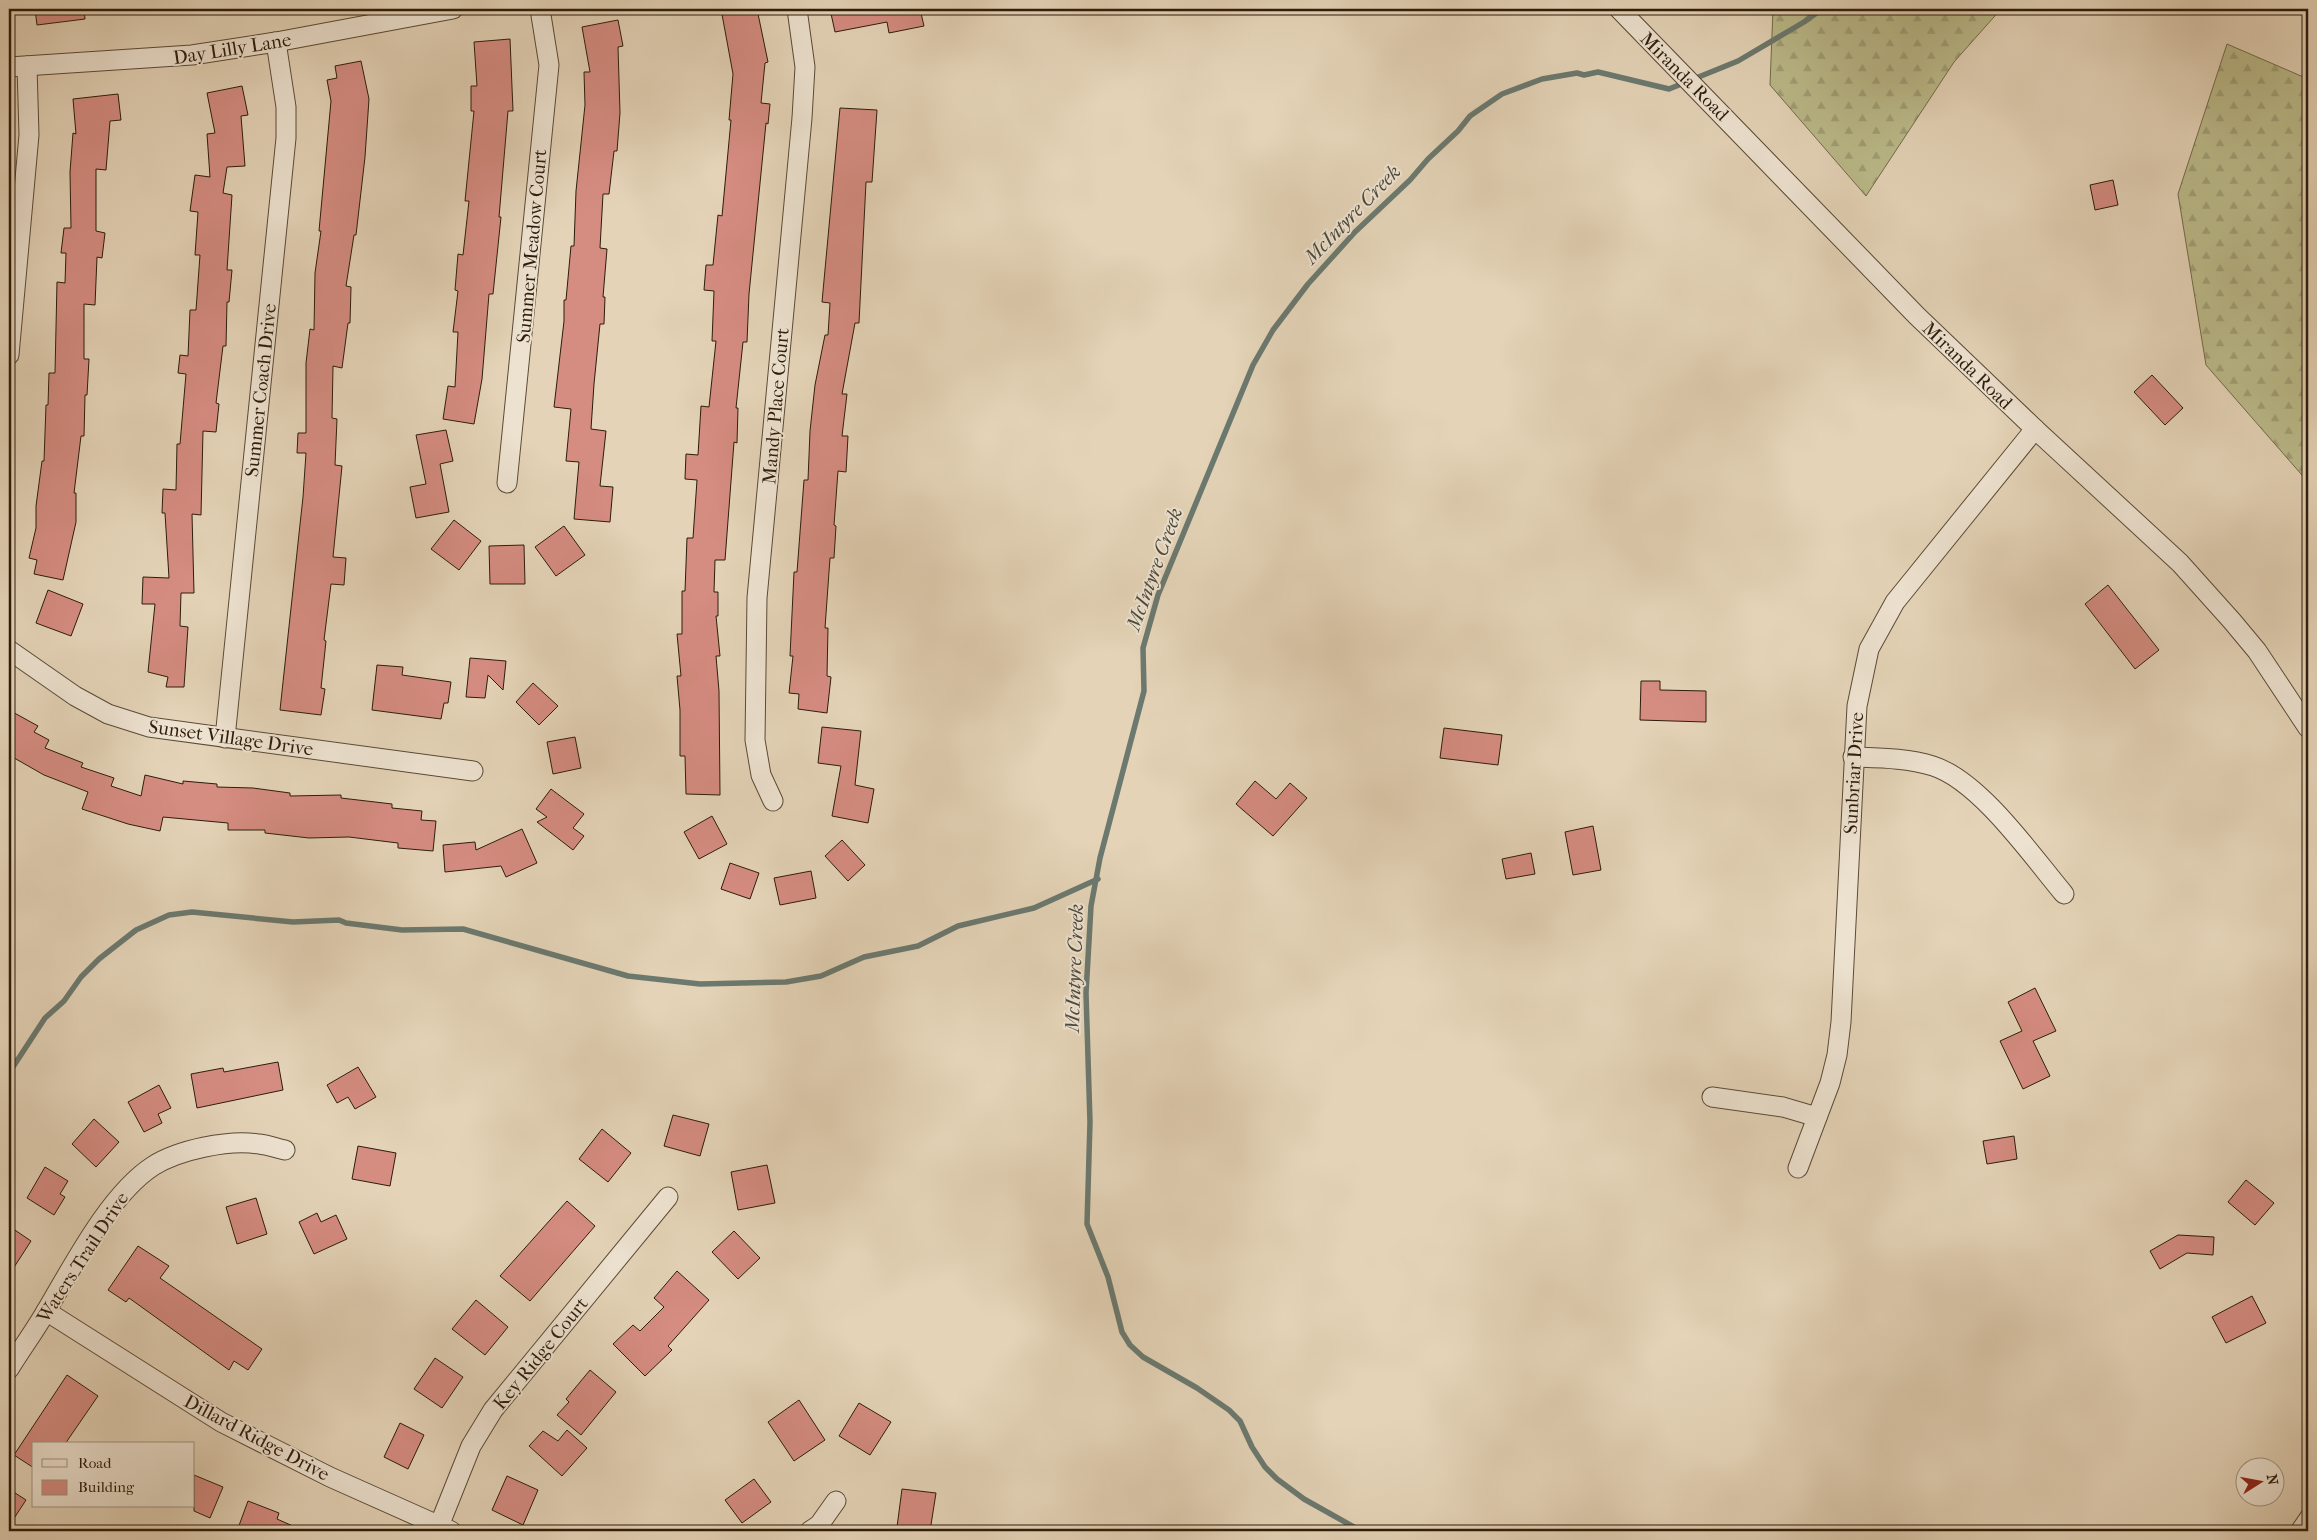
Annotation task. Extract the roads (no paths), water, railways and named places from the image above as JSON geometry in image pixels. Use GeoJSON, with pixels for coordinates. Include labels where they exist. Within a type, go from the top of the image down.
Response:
{"type":"FeatureCollection","features":[{"type":"Feature","properties":{"kind":"street","name":"Day Lilly Lane"},"geometry":{"type":"LineString","coordinates":[[18,66],[152,59],[276,42],[452,9]]}},
{"type":"Feature","properties":{"kind":"street","name":"Summer Meadow Court"},"geometry":{"type":"LineString","coordinates":[[507,483],[549,65],[540,9]]}},
{"type":"Feature","properties":{"kind":"street","name":"Mandy Place Court"},"geometry":{"type":"LineString","coordinates":[[773,801],[761,775],[755,740],[757,598],[802,118],[804,67],[798,9]]}},
{"type":"Feature","properties":{"kind":"street","name":"Miranda Road"},"geometry":{"type":"LineString","coordinates":[[1619,9],[1917,316],[2035,429],[2180,563],[2257,651],[2308,728]]}},
{"type":"Feature","properties":{"kind":"street","name":"Summer Coach Drive"},"geometry":{"type":"LineString","coordinates":[[225,738],[286,138],[286,107],[276,42]]}},
{"type":"Feature","properties":{"kind":"street"},"geometry":{"type":"LineString","coordinates":[[9,355],[29,135],[18,66]]}},
{"type":"Feature","properties":{"kind":"street","name":"Sunbriar Drive"},"geometry":{"type":"LineString","coordinates":[[1798,1168],[1830,1083],[1837,1055],[1841,1022],[1856,706],[1870,650],[1891,610],[1956,524],[2035,429]]}},
{"type":"Feature","properties":{"kind":"street","name":"Sunset Village Drive"},"geometry":{"type":"LineString","coordinates":[[9,650],[75,696],[116,717],[156,729],[473,771]]}},
{"type":"Feature","properties":{"kind":"street"},"geometry":{"type":"LineString","coordinates":[[1853,757],[1902,760],[1934,767],[1969,785],[2064,894]]}},
{"type":"Feature","properties":{"kind":"street"},"geometry":{"type":"LineString","coordinates":[[1712,1097],[1782,1107],[1817,1117]]}},
{"type":"Feature","properties":{"kind":"street","name":"Waters Trail Drive"},"geometry":{"type":"LineString","coordinates":[[9,1368],[85,1246],[129,1185],[154,1166],[178,1155],[205,1147],[258,1144],[285,1150]]}},
{"type":"Feature","properties":{"kind":"street","name":"Key Ridge Court"},"geometry":{"type":"LineString","coordinates":[[445,1528],[471,1446],[482,1425],[668,1197]]}},
{"type":"Feature","properties":{"kind":"street","name":"Dillard Ridge Drive"},"geometry":{"type":"LineString","coordinates":[[46,1311],[220,1422],[330,1477],[445,1528]]}},
{"type":"Feature","properties":{"kind":"street"},"geometry":{"type":"LineString","coordinates":[[810,1531],[818,1525],[836,1501]]}},
{"type":"Feature","properties":{"kind":"lane"},"geometry":{"type":"LineString","coordinates":[[2295,1531],[2308,1512]]}},
{"type":"Feature","properties":{"kind":"waterway","name":"McIntyre Creek"},"geometry":{"type":"LineString","coordinates":[[1361,1531],[1304,1499],[1277,1479],[1265,1467],[1252,1447],[1240,1421],[1229,1410],[1197,1388],[1143,1357],[1130,1345],[1122,1332],[1108,1277],[1087,1224],[1090,1122],[1086,993],[1091,906],[1100,858],[1144,691],[1143,648],[1158,595],[1253,365],[1273,330],[1308,284],[1355,232],[1410,180],[1428,159],[1458,131],[1470,116],[1502,94],[1542,79],[1577,73],[1584,75],[1598,72],[1669,89],[1738,61],[1804,22],[1822,9]]}},
{"type":"Feature","properties":{"kind":"waterway"},"geometry":{"type":"LineString","coordinates":[[9,1073],[45,1018],[64,1001],[81,977],[99,959],[136,930],[169,915],[192,912],[293,922],[339,920],[346,923],[402,930],[463,929],[628,976],[700,984],[786,982],[821,976],[864,957],[918,946],[958,926],[1034,908],[1098,879]]}}]}
